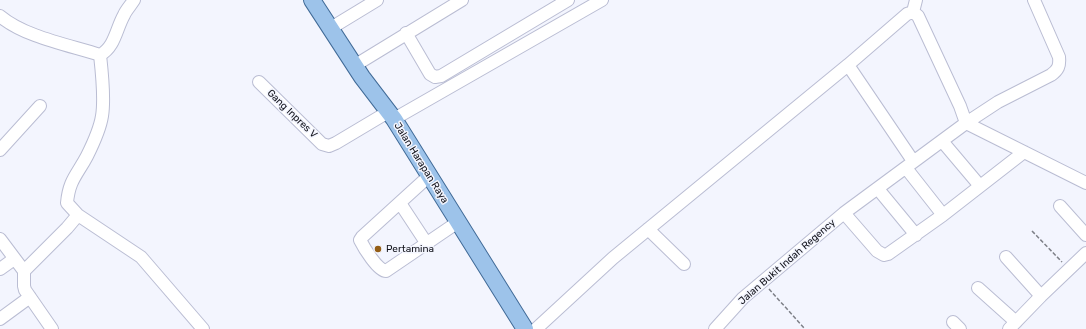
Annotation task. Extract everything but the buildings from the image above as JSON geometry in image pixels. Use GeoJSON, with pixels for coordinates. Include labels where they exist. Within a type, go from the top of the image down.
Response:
{"type":"FeatureCollection","features":[{"type":"Feature","properties":{"kind":"main road","name":"Jalan Harapan Raya"},"geometry":{"type":"LineString","coordinates":[[312,0],[354,66],[391,116],[525,329]]}},
{"type":"Feature","properties":{"kind":"street"},"geometry":{"type":"LineString","coordinates":[[0,16],[12,24],[31,33],[100,55],[107,51],[111,45],[124,14],[134,0]]}},
{"type":"Feature","properties":{"kind":"street"},"geometry":{"type":"LineString","coordinates":[[331,28],[377,0]]}},
{"type":"Feature","properties":{"kind":"street"},"geometry":{"type":"LineString","coordinates":[[354,66],[462,0]]}},
{"type":"Feature","properties":{"kind":"street"},"geometry":{"type":"LineString","coordinates":[[406,33],[430,74],[435,78],[441,76],[568,0]]}},
{"type":"Feature","properties":{"kind":"street","name":"Gang Inpres V"},"geometry":{"type":"LineString","coordinates":[[259,82],[322,144],[329,146],[391,116],[602,0]]}},
{"type":"Feature","properties":{"kind":"street"},"geometry":{"type":"LineString","coordinates":[[913,12],[916,0]]}},
{"type":"Feature","properties":{"kind":"street","name":"Jalan Bukit Indah Regency"},"geometry":{"type":"LineString","coordinates":[[715,329],[743,298],[844,213],[966,123],[998,102],[1058,70],[1060,64],[1059,57],[1034,0]]}},
{"type":"Feature","properties":{"kind":"street"},"geometry":{"type":"LineString","coordinates":[[536,329],[600,269],[848,65],[907,14],[913,12]]}},
{"type":"Feature","properties":{"kind":"street"},"geometry":{"type":"LineString","coordinates":[[913,12],[918,16],[960,106],[966,123],[1085,182]]}},
{"type":"Feature","properties":{"kind":"street"},"geometry":{"type":"LineString","coordinates":[[100,55],[103,107],[102,117],[99,129],[87,156],[71,182],[67,203],[78,215],[141,258],[203,329]]}},
{"type":"Feature","properties":{"kind":"street"},"geometry":{"type":"LineString","coordinates":[[848,65],[909,165],[943,215]]}},
{"type":"Feature","properties":{"kind":"street"},"geometry":{"type":"LineString","coordinates":[[0,150],[40,106]]}},
{"type":"Feature","properties":{"kind":"street"},"geometry":{"type":"LineString","coordinates":[[942,141],[980,186]]}},
{"type":"Feature","properties":{"kind":"street","name":"Jalan Bukit Indah Regency"},"geometry":{"type":"LineString","coordinates":[[844,213],[877,251],[884,255],[888,254],[943,215],[1024,152]]}},
{"type":"Feature","properties":{"kind":"street"},"geometry":{"type":"LineString","coordinates":[[429,176],[362,237],[360,240],[363,246],[383,271],[386,271],[458,222]]}},
{"type":"Feature","properties":{"kind":"street"},"geometry":{"type":"LineString","coordinates":[[878,189],[916,235]]}},
{"type":"Feature","properties":{"kind":"street"},"geometry":{"type":"LineString","coordinates":[[400,203],[427,244]]}},
{"type":"Feature","properties":{"kind":"street"},"geometry":{"type":"LineString","coordinates":[[1060,206],[1086,235]]}},
{"type":"Feature","properties":{"kind":"street"},"geometry":{"type":"LineString","coordinates":[[24,271],[78,215]]}},
{"type":"Feature","properties":{"kind":"street"},"geometry":{"type":"LineString","coordinates":[[648,229],[684,264]]}},
{"type":"Feature","properties":{"kind":"street"},"geometry":{"type":"LineString","coordinates":[[0,239],[24,271],[24,286],[52,329]]}},
{"type":"Feature","properties":{"kind":"street"},"geometry":{"type":"LineString","coordinates":[[978,288],[1012,326],[1086,253]]}},
{"type":"Feature","properties":{"kind":"street"},"geometry":{"type":"LineString","coordinates":[[1006,257],[1041,296]]}},
{"type":"Feature","properties":{"kind":"street"},"geometry":{"type":"LineString","coordinates":[[0,269],[14,259]]}},
{"type":"Feature","properties":{"kind":"street"},"geometry":{"type":"LineString","coordinates":[[0,319],[30,297]]}},
{"type":"Feature","properties":{"kind":"path"},"geometry":{"type":"LineString","coordinates":[[1032,231],[1069,269]]}},
{"type":"Feature","properties":{"kind":"path"},"geometry":{"type":"LineString","coordinates":[[763,281],[805,329]]}},
{"type":"Feature","properties":{"kind":"place","name":"Pertamina"},"geometry":{"type":"Point","coordinates":[378,249]}}]}
